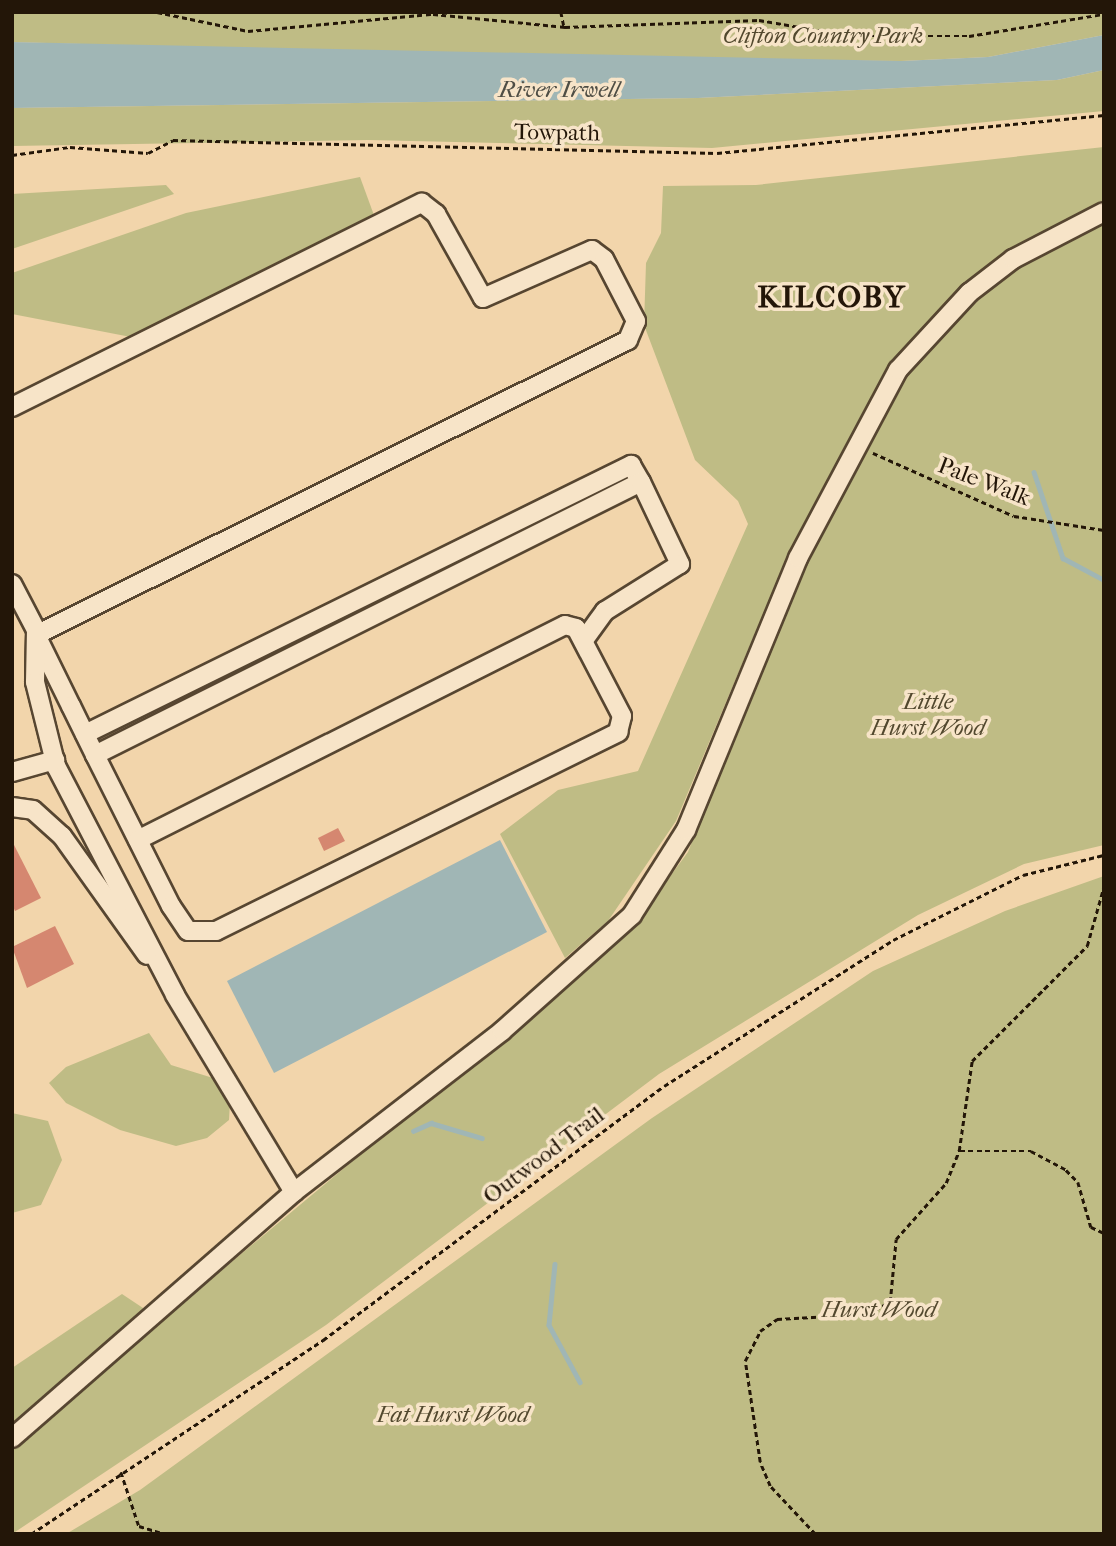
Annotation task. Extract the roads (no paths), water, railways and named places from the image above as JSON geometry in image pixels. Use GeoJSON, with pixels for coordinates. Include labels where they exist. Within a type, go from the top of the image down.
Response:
{"type":"FeatureCollection","features":[{"type":"Feature","properties":{"kind":"lane"},"geometry":{"type":"LineString","coordinates":[[12,407],[422,204],[436,214],[483,298],[592,250],[604,259],[636,321],[628,340],[36,635]]}},
{"type":"Feature","properties":{"kind":"lane"},"geometry":{"type":"LineString","coordinates":[[12,1438],[295,1192],[502,1031],[632,915],[686,830],[740,686],[857,446],[898,370],[970,293],[1013,260],[1104,212]]}},
{"type":"Feature","properties":{"kind":"lane"},"geometry":{"type":"LineString","coordinates":[[85,734],[631,465],[680,564],[605,611],[583,641]]}},
{"type":"Feature","properties":{"kind":"lane"},"geometry":{"type":"LineString","coordinates":[[95,755],[641,482]]}},
{"type":"Feature","properties":{"kind":"lane"},"geometry":{"type":"LineString","coordinates":[[12,584],[95,755],[181,926],[216,930],[618,732],[621,716],[583,641],[572,624],[565,625],[138,840]]}},
{"type":"Feature","properties":{"kind":"lane"},"geometry":{"type":"LineString","coordinates":[[36,635],[35,682],[55,760],[175,995]]}},
{"type":"Feature","properties":{"kind":"lane"},"geometry":{"type":"LineString","coordinates":[[12,772],[55,760]]}},
{"type":"Feature","properties":{"kind":"lane"},"geometry":{"type":"LineString","coordinates":[[12,807],[44,817],[62,836],[175,995],[295,1192]]}},
{"type":"Feature","properties":{"kind":"water","name":"River Irwell"},"geometry":{"type":"Polygon","coordinates":[[[1104,35],[1104,70],[1057,80],[698,98],[12,108],[12,42],[901,61],[988,57],[1104,35]]]}},
{"type":"Feature","properties":{"kind":"water"},"geometry":{"type":"Polygon","coordinates":[[[500,840],[547,932],[274,1073],[227,981],[500,840]]]}},
{"type":"Feature","properties":{"kind":"waterway"},"geometry":{"type":"LineString","coordinates":[[1034,472],[1063,558],[1104,580]]}},
{"type":"Feature","properties":{"kind":"waterway"},"geometry":{"type":"LineString","coordinates":[[413,1131],[431,1123],[482,1138]]}},
{"type":"Feature","properties":{"kind":"waterway"},"geometry":{"type":"LineString","coordinates":[[555,1264],[549,1325],[580,1382]]}},
{"type":"Feature","properties":{"kind":"district","name":"KILCOBY"},"geometry":{"type":"Point","coordinates":[832,298]}},
{"type":"Feature","properties":{"kind":"park label","name":"Clifton Country Park"},"geometry":{"type":"Point","coordinates":[823,36]}},
{"type":"Feature","properties":{"kind":"park label","name":"Little Hurst Wood"},"geometry":{"type":"Point","coordinates":[928,715]}},
{"type":"Feature","properties":{"kind":"park label","name":"Hurst Wood"},"geometry":{"type":"Point","coordinates":[879,1310]}},
{"type":"Feature","properties":{"kind":"park label","name":"Fat Hurst Wood"},"geometry":{"type":"Point","coordinates":[453,1415]}}]}
